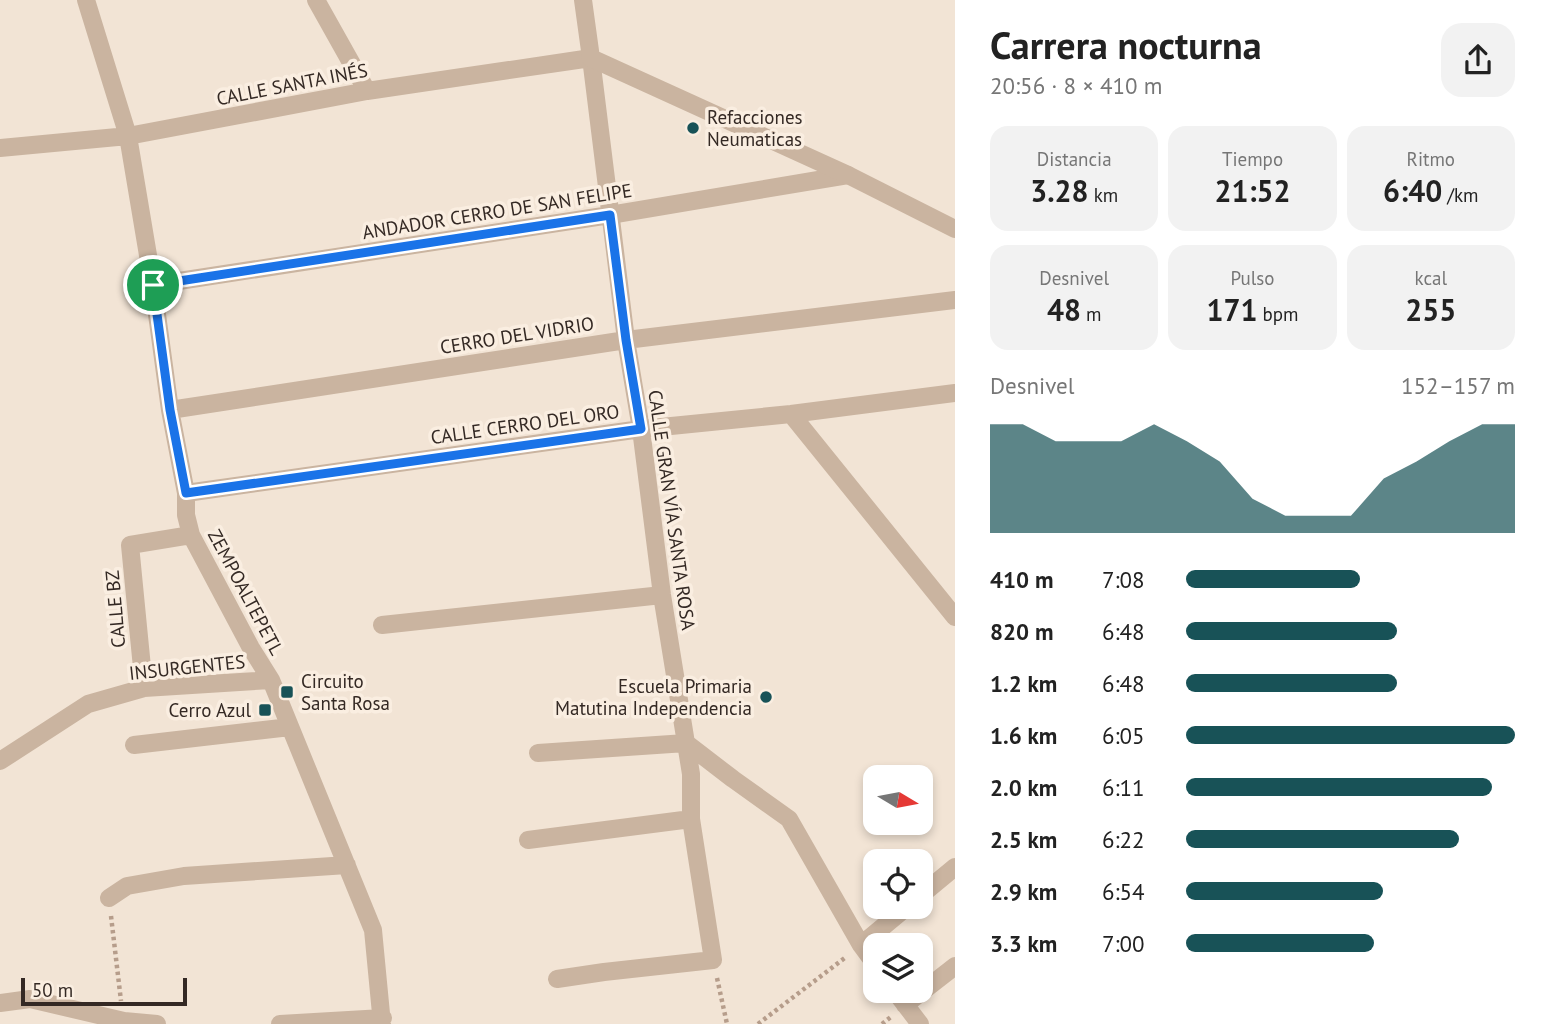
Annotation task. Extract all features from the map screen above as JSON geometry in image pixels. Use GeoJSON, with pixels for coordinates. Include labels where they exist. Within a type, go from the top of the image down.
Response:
{"type":"FeatureCollection","features":[{"type":"Feature","properties":{"kind":"street","name":"ZEMPOALTEPETL"},"geometry":{"type":"LineString","coordinates":[[86,0],[128,136],[191,535],[271,680],[373,930],[383,1021]]}},
{"type":"Feature","properties":{"kind":"street"},"geometry":{"type":"LineString","coordinates":[[316,0],[368,91]]}},
{"type":"Feature","properties":{"kind":"street","name":"CALLE GRAN VÍA SANTA ROSA"},"geometry":{"type":"LineString","coordinates":[[583,0],[626,340],[641,429],[662,595],[691,774],[691,819],[713,960]]}},
{"type":"Feature","properties":{"kind":"street","name":"CALLE SANTA INÉS"},"geometry":{"type":"LineString","coordinates":[[0,148],[128,136],[368,91],[591,58]]}},
{"type":"Feature","properties":{"kind":"street"},"geometry":{"type":"LineString","coordinates":[[591,58],[848,175],[955,229]]}},
{"type":"Feature","properties":{"kind":"street","name":"ANDADOR CERRO DE SAN FELIPE"},"geometry":{"type":"LineString","coordinates":[[153,285],[610,215],[848,175]]}},
{"type":"Feature","properties":{"kind":"street","name":"CERRO DEL VIDRIO"},"geometry":{"type":"LineString","coordinates":[[170,410],[626,340],[955,300]]}},
{"type":"Feature","properties":{"kind":"street","name":"CALLE CERRO DEL ORO"},"geometry":{"type":"LineString","coordinates":[[186,493],[641,429],[791,414],[955,393]]}},
{"type":"Feature","properties":{"kind":"street"},"geometry":{"type":"LineString","coordinates":[[791,414],[955,617]]}},
{"type":"Feature","properties":{"kind":"street","name":"CALLE BZ"},"geometry":{"type":"LineString","coordinates":[[144,688],[130,545],[191,535]]}},
{"type":"Feature","properties":{"kind":"street"},"geometry":{"type":"LineString","coordinates":[[383,625],[662,595]]}},
{"type":"Feature","properties":{"kind":"street","name":"INSURGENTES"},"geometry":{"type":"LineString","coordinates":[[0,761],[88,704],[144,688],[271,680]]}},
{"type":"Feature","properties":{"kind":"street"},"geometry":{"type":"LineString","coordinates":[[134,745],[290,727]]}},
{"type":"Feature","properties":{"kind":"street"},"geometry":{"type":"LineString","coordinates":[[538,753],[686,743],[789,819],[863,948]]}},
{"type":"Feature","properties":{"kind":"street"},"geometry":{"type":"LineString","coordinates":[[528,839],[691,819]]}},
{"type":"Feature","properties":{"kind":"street"},"geometry":{"type":"LineString","coordinates":[[109,898],[127,887],[184,876],[346,865]]}},
{"type":"Feature","properties":{"kind":"street"},"geometry":{"type":"LineString","coordinates":[[933,885],[955,867]]}},
{"type":"Feature","properties":{"kind":"street"},"geometry":{"type":"LineString","coordinates":[[861,945],[892,919]]}},
{"type":"Feature","properties":{"kind":"street"},"geometry":{"type":"LineString","coordinates":[[557,979],[713,960]]}},
{"type":"Feature","properties":{"kind":"street"},"geometry":{"type":"LineString","coordinates":[[920,1024],[905,1005],[955,966]]}},
{"type":"Feature","properties":{"kind":"street"},"geometry":{"type":"LineString","coordinates":[[0,1003],[30,999],[124,1021],[157,1024]]}},
{"type":"Feature","properties":{"kind":"street"},"geometry":{"type":"LineString","coordinates":[[280,1024],[383,1021]]}},
{"type":"Feature","properties":{"kind":"path"},"geometry":{"type":"LineString","coordinates":[[109,898],[124,1021]]}},
{"type":"Feature","properties":{"kind":"path"},"geometry":{"type":"LineString","coordinates":[[758,1024],[861,945]]}},
{"type":"Feature","properties":{"kind":"path"},"geometry":{"type":"LineString","coordinates":[[713,960],[727,1024]]}},
{"type":"Feature","properties":{"kind":"place","name":"Refacciones Neumaticas"},"geometry":{"type":"Point","coordinates":[693,128]}},
{"type":"Feature","properties":{"kind":"place","name":"Circuito Santa Rosa"},"geometry":{"type":"Point","coordinates":[287,692]}},
{"type":"Feature","properties":{"kind":"place","name":"Escuela Primaria Matutina Independencia"},"geometry":{"type":"Point","coordinates":[766,697]}},
{"type":"Feature","properties":{"kind":"place","name":"Cerro Azul"},"geometry":{"type":"Point","coordinates":[265,710]}},
{"type":"Feature","properties":{"kind":"route"},"geometry":{"type":"LineString","coordinates":[[610,215],[641,429],[186,493],[170,410],[153,285],[610,215]]}}]}
